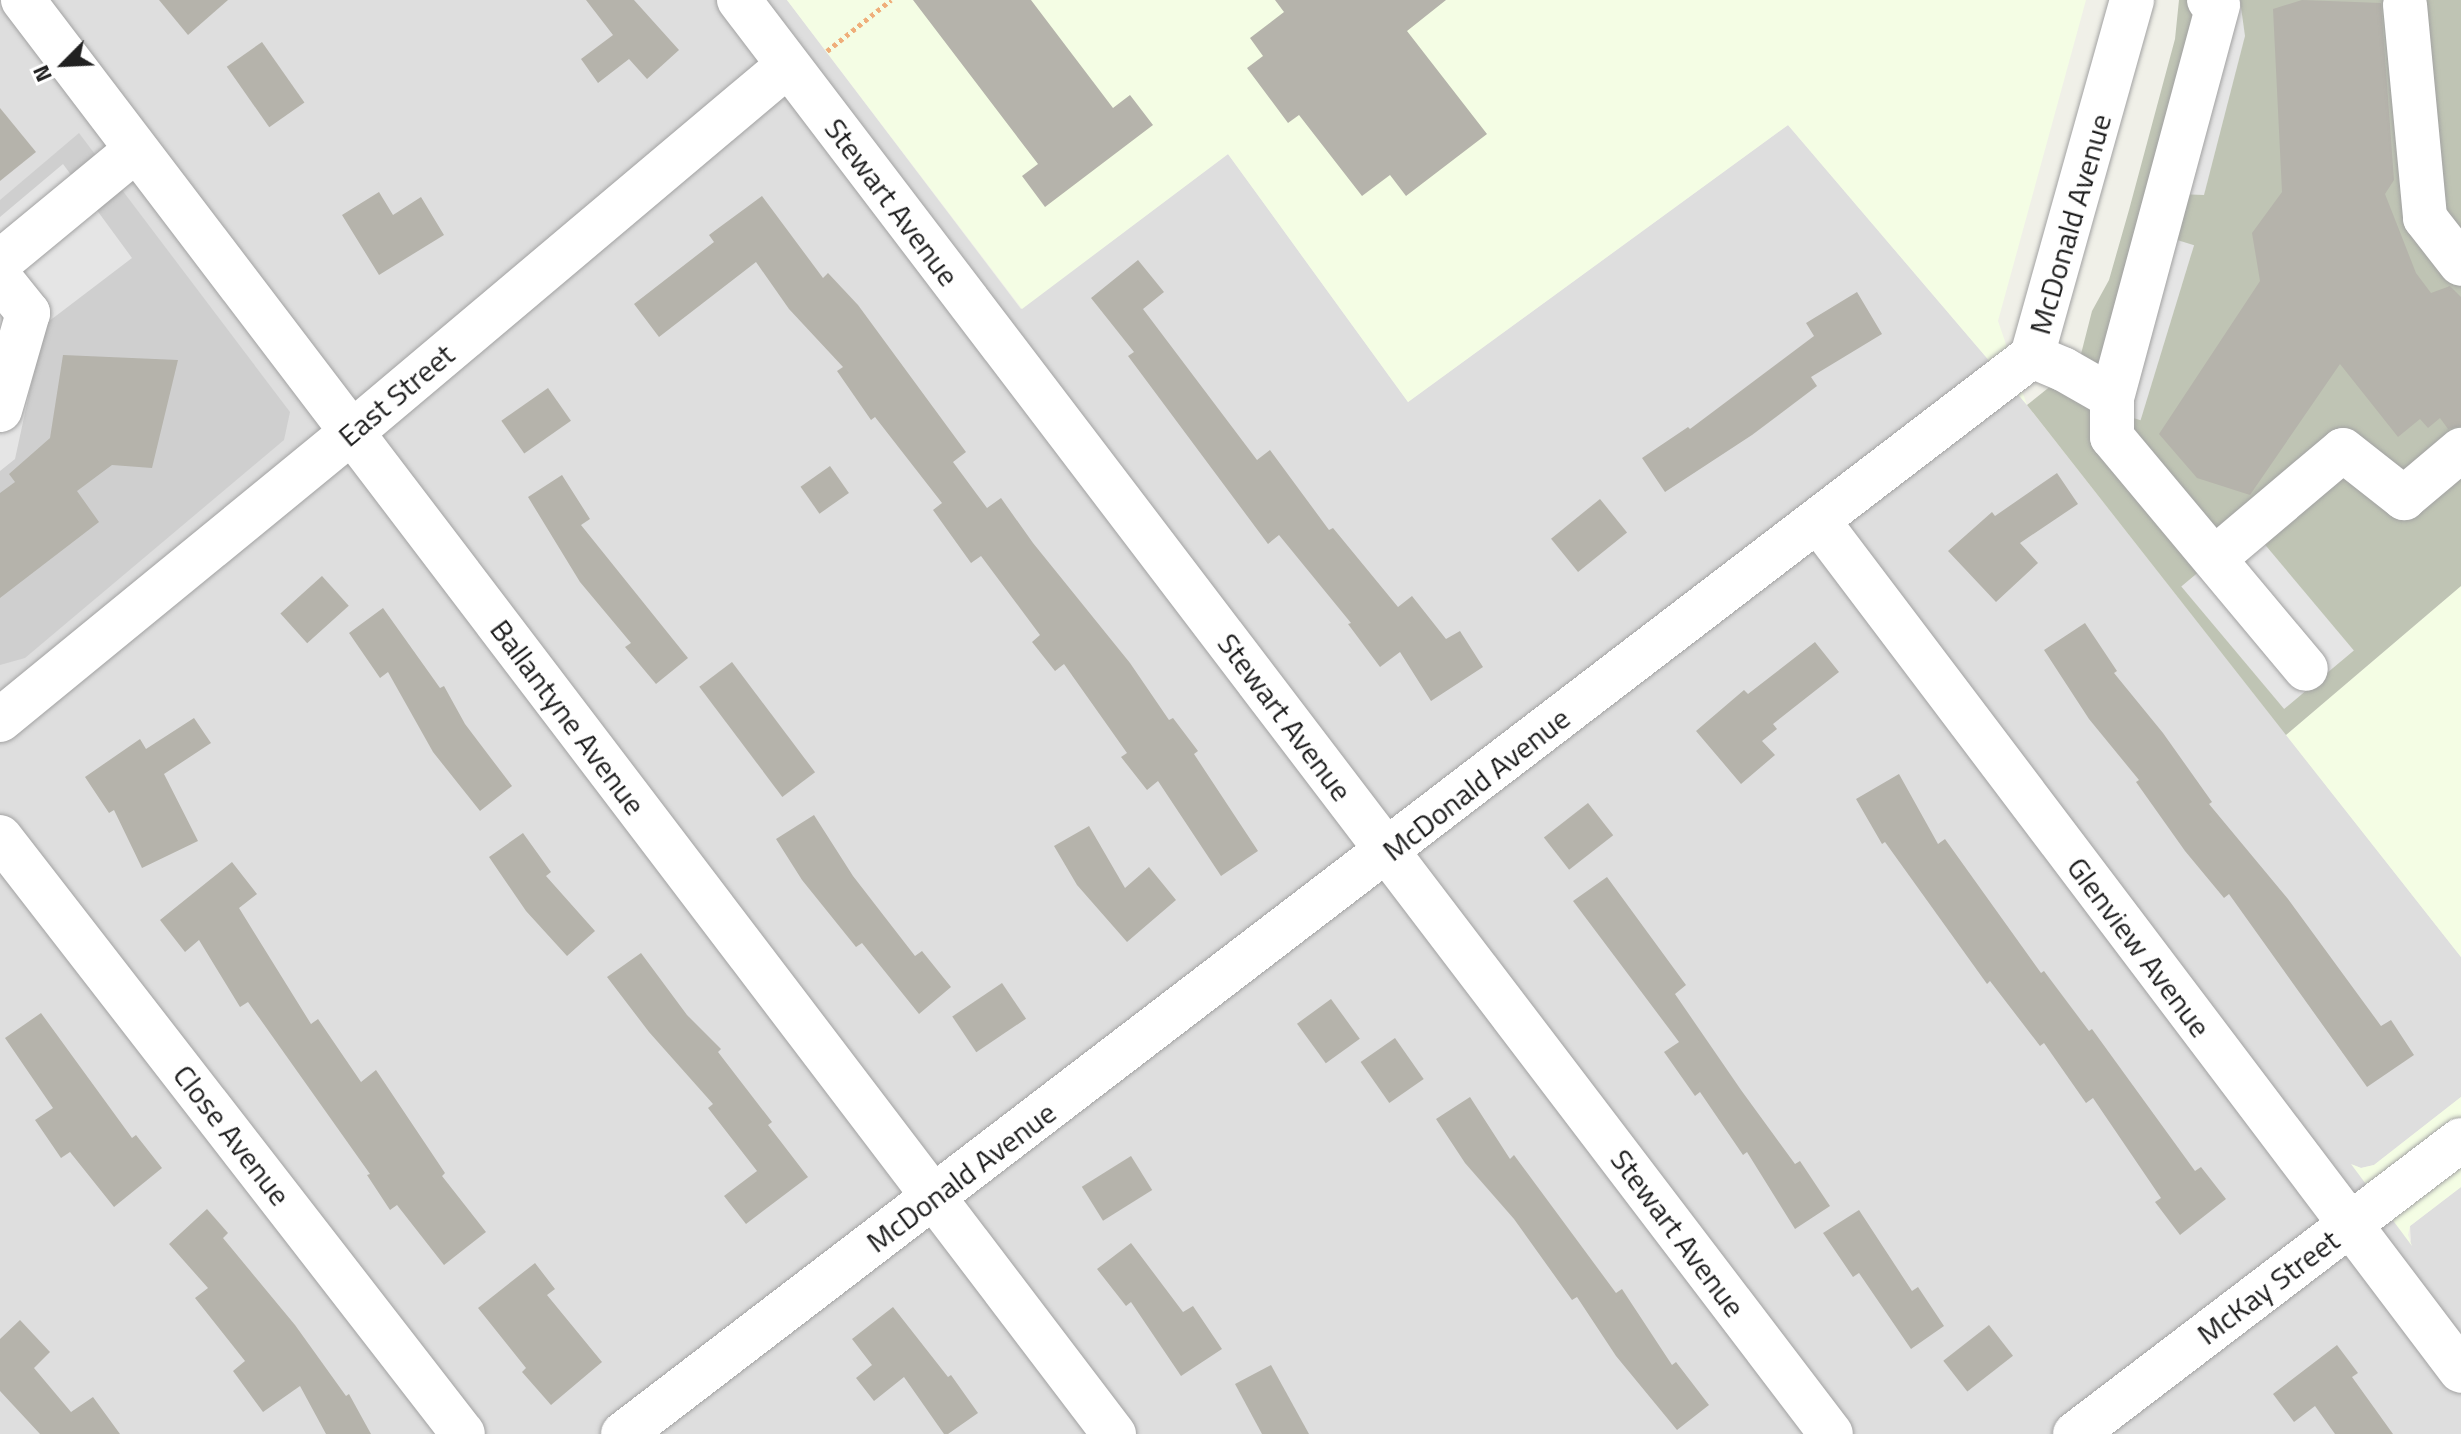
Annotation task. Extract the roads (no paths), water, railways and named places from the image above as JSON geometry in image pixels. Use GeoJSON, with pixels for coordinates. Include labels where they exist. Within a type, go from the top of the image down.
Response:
{"type":"FeatureCollection","features":[{"type":"Feature","properties":{"kind":"street","name":"Ballantyne Avenue"},"geometry":{"type":"LineString","coordinates":[[23,0],[1114,1434]]}},
{"type":"Feature","properties":{"kind":"street","name":"Stewart Avenue"},"geometry":{"type":"LineString","coordinates":[[739,0],[806,60],[1388,852],[1831,1434]]}},
{"type":"Feature","properties":{"kind":"street","name":"McDonald Avenue"},"geometry":{"type":"LineString","coordinates":[[623,1434],[1388,852],[2032,356],[2132,0]]}},
{"type":"Feature","properties":{"kind":"street"},"geometry":{"type":"LineString","coordinates":[[2209,0],[2218,5],[2112,397],[2112,437],[2306,669]]}},
{"type":"Feature","properties":{"kind":"street"},"geometry":{"type":"LineString","coordinates":[[2405,5],[2425,218],[2461,264]]}},
{"type":"Feature","properties":{"kind":"street","name":"East Street"},"geometry":{"type":"LineString","coordinates":[[0,720],[806,60]]}},
{"type":"Feature","properties":{"kind":"street"},"geometry":{"type":"LineString","coordinates":[[0,262],[136,150]]}},
{"type":"Feature","properties":{"kind":"street"},"geometry":{"type":"LineString","coordinates":[[0,278],[28,313],[0,410]]}},
{"type":"Feature","properties":{"kind":"street"},"geometry":{"type":"LineString","coordinates":[[2032,356],[2063,369],[2112,397]]}},
{"type":"Feature","properties":{"kind":"street"},"geometry":{"type":"LineString","coordinates":[[2215,558],[2343,450],[2404,498],[2461,450]]}},
{"type":"Feature","properties":{"kind":"street","name":"Glenview Avenue"},"geometry":{"type":"LineString","coordinates":[[1819,522],[2461,1371]]}},
{"type":"Feature","properties":{"kind":"street","name":"Close Avenue"},"geometry":{"type":"LineString","coordinates":[[0,837],[463,1434]]}},
{"type":"Feature","properties":{"kind":"street","name":"McKay Street"},"geometry":{"type":"LineString","coordinates":[[2075,1434],[2461,1140]]}}]}
